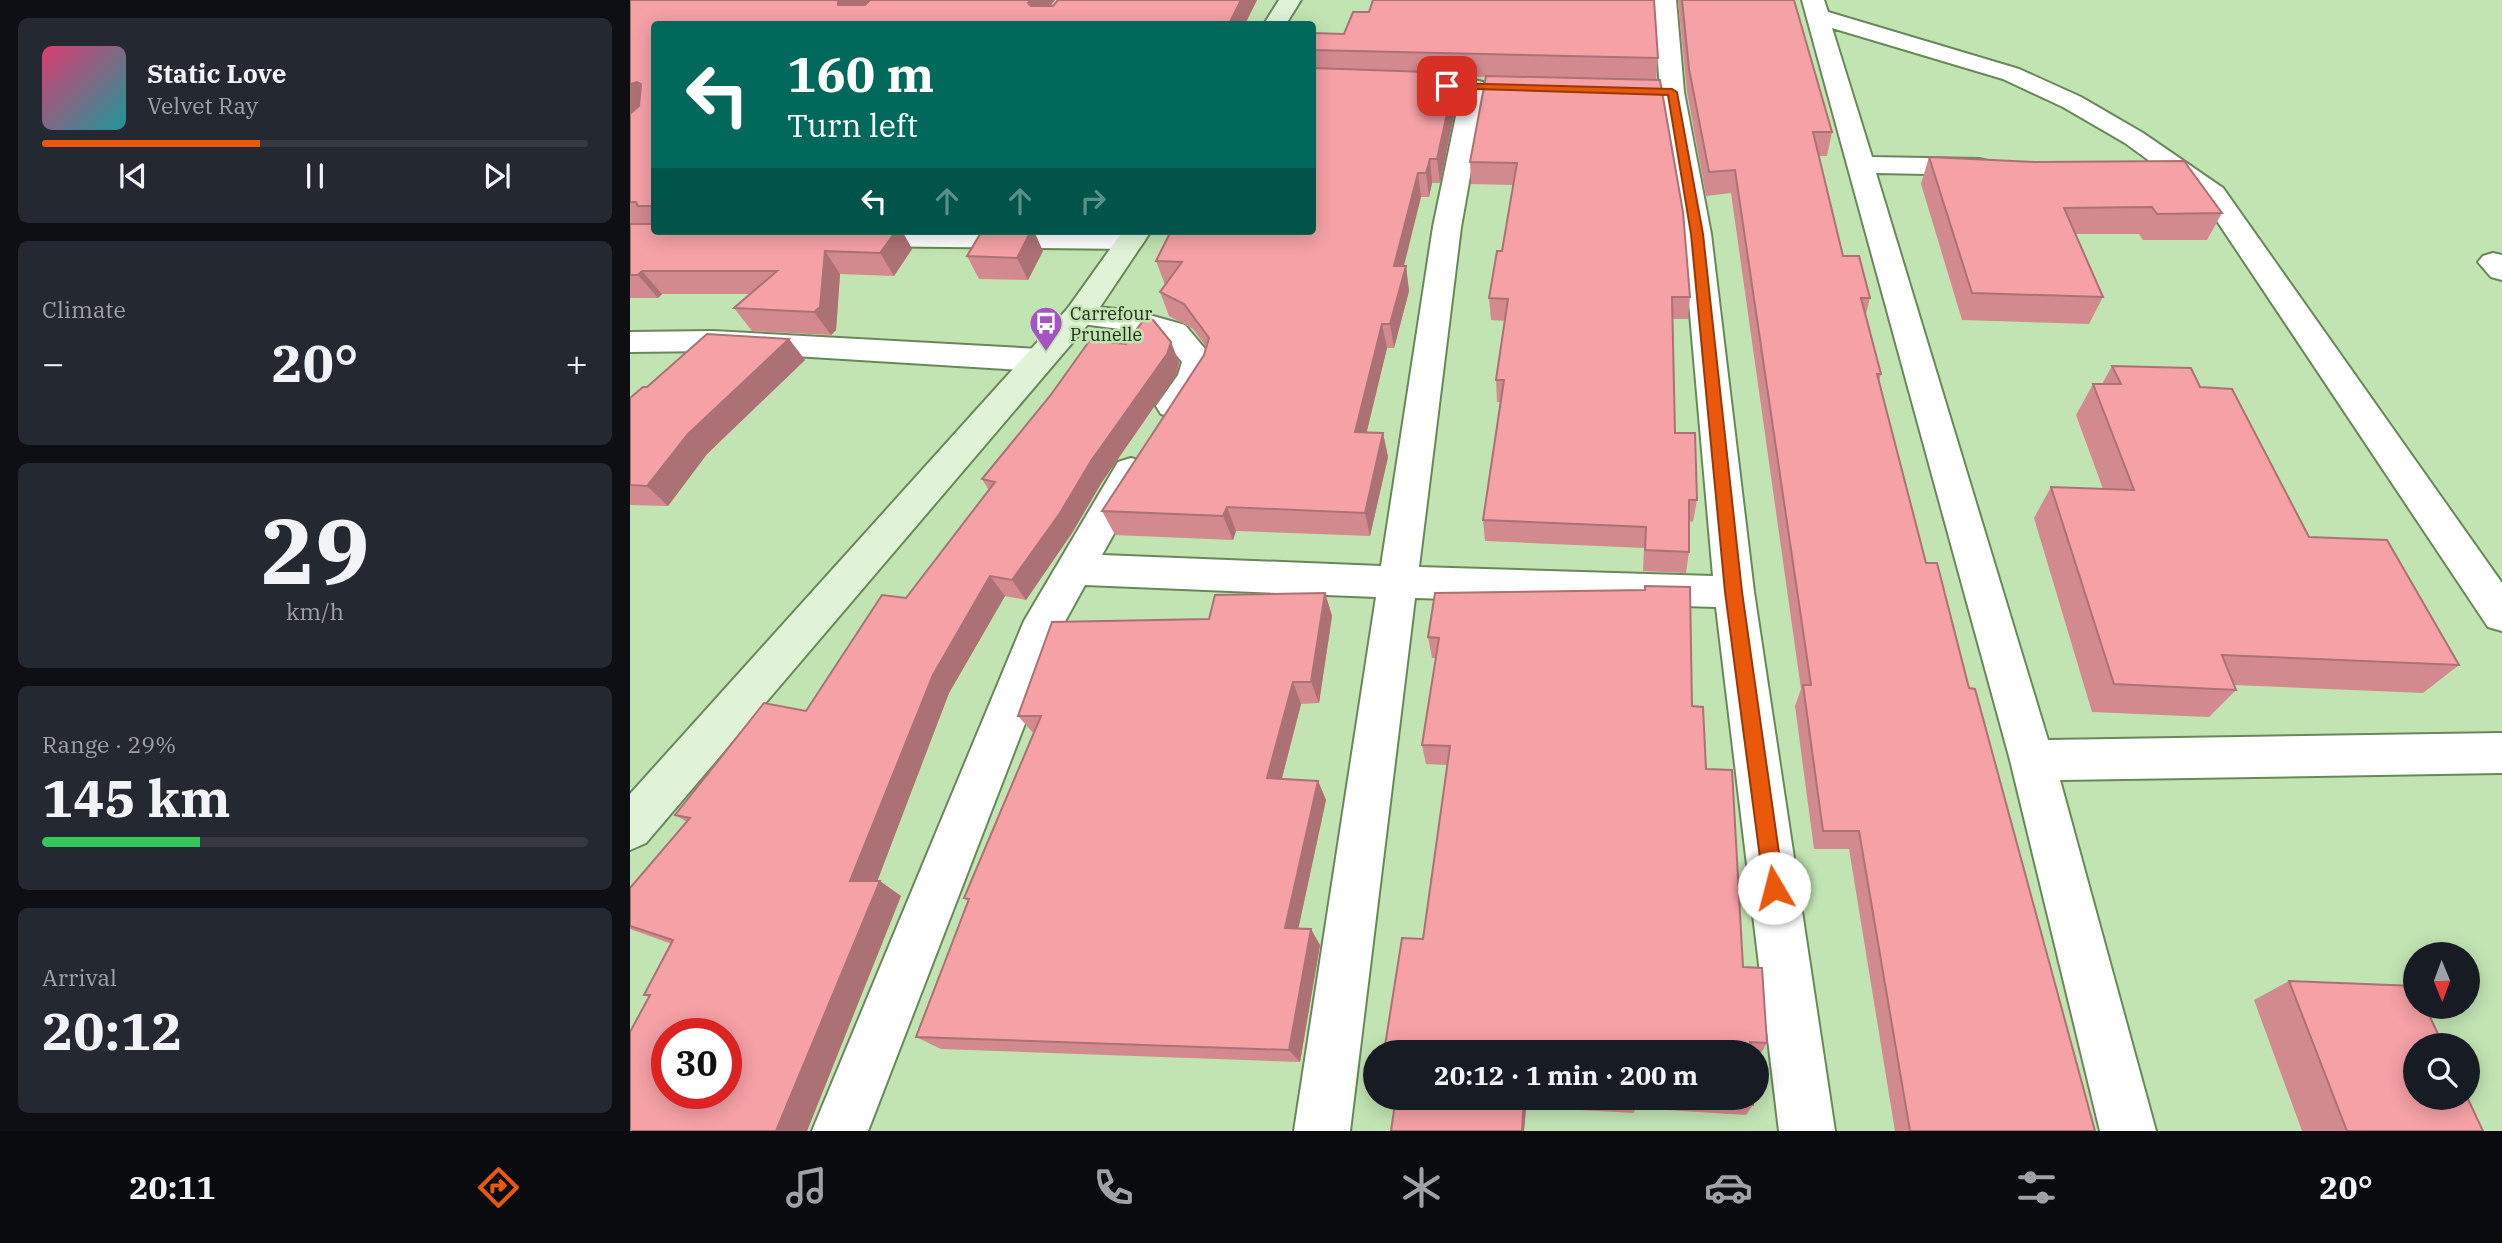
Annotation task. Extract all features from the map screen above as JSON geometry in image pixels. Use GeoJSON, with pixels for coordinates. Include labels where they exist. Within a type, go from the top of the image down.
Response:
{"type":"FeatureCollection","features":[{"type":"Feature","properties":{"kind":"street"},"geometry":{"type":"LineString","coordinates":[[1277,21],[1290,0]]}},
{"type":"Feature","properties":{"kind":"street"},"geometry":{"type":"LineString","coordinates":[[1665,0],[1659,92],[1697,234],[1734,592],[1807,1131]]}},
{"type":"Feature","properties":{"kind":"street"},"geometry":{"type":"LineString","coordinates":[[1815,8],[2032,760],[2128,1131]]}},
{"type":"Feature","properties":{"kind":"street"},"geometry":{"type":"LineString","coordinates":[[1815,8],[2011,74],[2072,102],[2134,138],[2213,194],[2502,615]]}},
{"type":"Feature","properties":{"kind":"street"},"geometry":{"type":"LineString","coordinates":[[1322,1131],[1447,228],[1474,87]]}},
{"type":"Feature","properties":{"kind":"street"},"geometry":{"type":"LineString","coordinates":[[1860,165],[1999,168]]}},
{"type":"Feature","properties":{"kind":"street"},"geometry":{"type":"LineString","coordinates":[[2138,170],[2187,176]]}},
{"type":"Feature","properties":{"kind":"street"},"geometry":{"type":"LineString","coordinates":[[825,237],[1134,236]]}},
{"type":"Feature","properties":{"kind":"street"},"geometry":{"type":"LineString","coordinates":[[630,828],[1079,315],[1134,236]]}},
{"type":"Feature","properties":{"kind":"street"},"geometry":{"type":"LineString","coordinates":[[840,1131],[1044,621],[1117,493],[1194,379],[1199,361],[1174,332],[1135,321],[1079,315]]}},
{"type":"Feature","properties":{"kind":"street"},"geometry":{"type":"LineString","coordinates":[[630,342],[713,341],[1039,360]]}},
{"type":"Feature","properties":{"kind":"street"},"geometry":{"type":"LineString","coordinates":[[682,368],[713,341]]}},
{"type":"Feature","properties":{"kind":"street"},"geometry":{"type":"LineString","coordinates":[[1075,569],[1734,592]]}},
{"type":"Feature","properties":{"kind":"street"},"geometry":{"type":"LineString","coordinates":[[2032,760],[2502,753]]}},
{"type":"Feature","properties":{"kind":"building"},"geometry":{"type":"Polygon","coordinates":[[[630,0],[839,0],[838,5],[865,5],[870,0],[1031,0],[1028,3],[1031,6],[1053,6],[1058,0],[1241,0],[1230,21],[651,21],[651,206],[638,206],[636,202],[630,202],[630,114],[639,106],[641,84],[630,84],[630,0]]]}},
{"type":"Feature","properties":{"kind":"building"},"geometry":{"type":"Polygon","coordinates":[[[1373,0],[1654,0],[1658,58],[1316,50],[1316,33],[1344,34],[1353,12],[1369,12],[1373,0]]]}},
{"type":"Feature","properties":{"kind":"building"},"geometry":{"type":"Polygon","coordinates":[[[1682,0],[1794,0],[1832,132],[1813,132],[1843,256],[1859,256],[1870,298],[1861,298],[1881,374],[1877,374],[1926,563],[1937,563],[1969,688],[1975,689],[2095,1131],[1910,1131],[1859,831],[1823,831],[1803,685],[1811,685],[1735,170],[1709,172],[1689,69],[1682,0]]]}},
{"type":"Feature","properties":{"kind":"building"},"geometry":{"type":"Polygon","coordinates":[[[1316,68],[1456,73],[1437,159],[1430,159],[1426,173],[1418,173],[1394,266],[1406,266],[1390,324],[1382,324],[1355,432],[1383,433],[1365,513],[1227,507],[1223,516],[1102,511],[1204,355],[1209,338],[1184,304],[1160,292],[1182,262],[1156,261],[1169,235],[1316,235],[1316,68]]]}},
{"type":"Feature","properties":{"kind":"building"},"geometry":{"type":"Polygon","coordinates":[[[1486,76],[1660,80],[1683,212],[1690,297],[1672,297],[1675,433],[1695,433],[1697,500],[1689,500],[1689,552],[1645,550],[1646,527],[1483,520],[1504,380],[1496,380],[1508,299],[1489,298],[1497,251],[1502,251],[1517,163],[1470,162],[1486,76]]]}},
{"type":"Feature","properties":{"kind":"building"},"geometry":{"type":"Polygon","coordinates":[[[1929,157],[2035,162],[2184,161],[2222,213],[2157,214],[2152,207],[2064,208],[2103,297],[1972,293],[1929,157]]]}},
{"type":"Feature","properties":{"kind":"building"},"geometry":{"type":"Polygon","coordinates":[[[630,224],[651,224],[651,235],[893,235],[880,253],[825,251],[820,307],[814,312],[734,308],[777,271],[642,271],[638,275],[630,275],[630,224]]]}},
{"type":"Feature","properties":{"kind":"building"},"geometry":{"type":"Polygon","coordinates":[[[980,235],[1029,235],[1017,258],[967,256],[980,235]]]}},
{"type":"Feature","properties":{"kind":"building"},"geometry":{"type":"Polygon","coordinates":[[[1145,318],[1153,320],[1171,342],[1167,354],[1091,461],[1060,513],[1012,580],[990,576],[933,675],[850,881],[880,881],[776,1131],[630,1131],[630,1032],[650,995],[644,995],[673,940],[630,926],[630,888],[690,818],[675,815],[764,703],[806,711],[882,595],[906,598],[995,482],[982,479],[1050,396],[1090,340],[1126,344],[1145,318]]]}},
{"type":"Feature","properties":{"kind":"building"},"geometry":{"type":"Polygon","coordinates":[[[707,334],[789,339],[688,434],[647,486],[630,485],[630,398],[643,387],[647,387],[707,334]]]}},
{"type":"Feature","properties":{"kind":"building"},"geometry":{"type":"Polygon","coordinates":[[[2112,366],[2191,368],[2200,387],[2232,389],[2309,537],[2387,540],[2459,665],[2222,655],[2236,690],[2114,684],[2051,487],[2134,490],[2093,384],[2121,384],[2112,366]]]}},
{"type":"Feature","properties":{"kind":"building"},"geometry":{"type":"Polygon","coordinates":[[[1645,586],[1690,587],[1692,706],[1703,707],[1706,769],[1732,770],[1743,967],[1762,968],[1767,1040],[1386,1040],[1402,938],[1423,939],[1450,746],[1422,745],[1439,638],[1428,637],[1435,593],[1645,590],[1645,586]]]}},
{"type":"Feature","properties":{"kind":"building"},"geometry":{"type":"Polygon","coordinates":[[[1325,593],[1311,682],[1293,682],[1267,778],[1318,781],[1285,928],[1311,929],[1289,1050],[916,1037],[969,899],[964,898],[1041,716],[1018,716],[1052,622],[1209,619],[1215,595],[1325,593]]]}},
{"type":"Feature","properties":{"kind":"building"},"geometry":{"type":"Polygon","coordinates":[[[2289,981],[2403,986],[2403,1019],[2431,1019],[2437,1033],[2403,1033],[2403,1110],[2473,1110],[2483,1131],[2347,1131],[2289,981]]]}},
{"type":"Feature","properties":{"kind":"building"},"geometry":{"type":"Polygon","coordinates":[[[1394,1110],[1523,1110],[1522,1131],[1391,1131],[1394,1110]]]}},
{"type":"Feature","properties":{"kind":"place","name":"Carrefour Prunelle"},"geometry":{"type":"Point","coordinates":[1046,353]}},
{"type":"Feature","properties":{"kind":"route"},"geometry":{"type":"LineString","coordinates":[[1447,86],[1672,92],[1697,234],[1734,592],[1774,888]]}}]}
